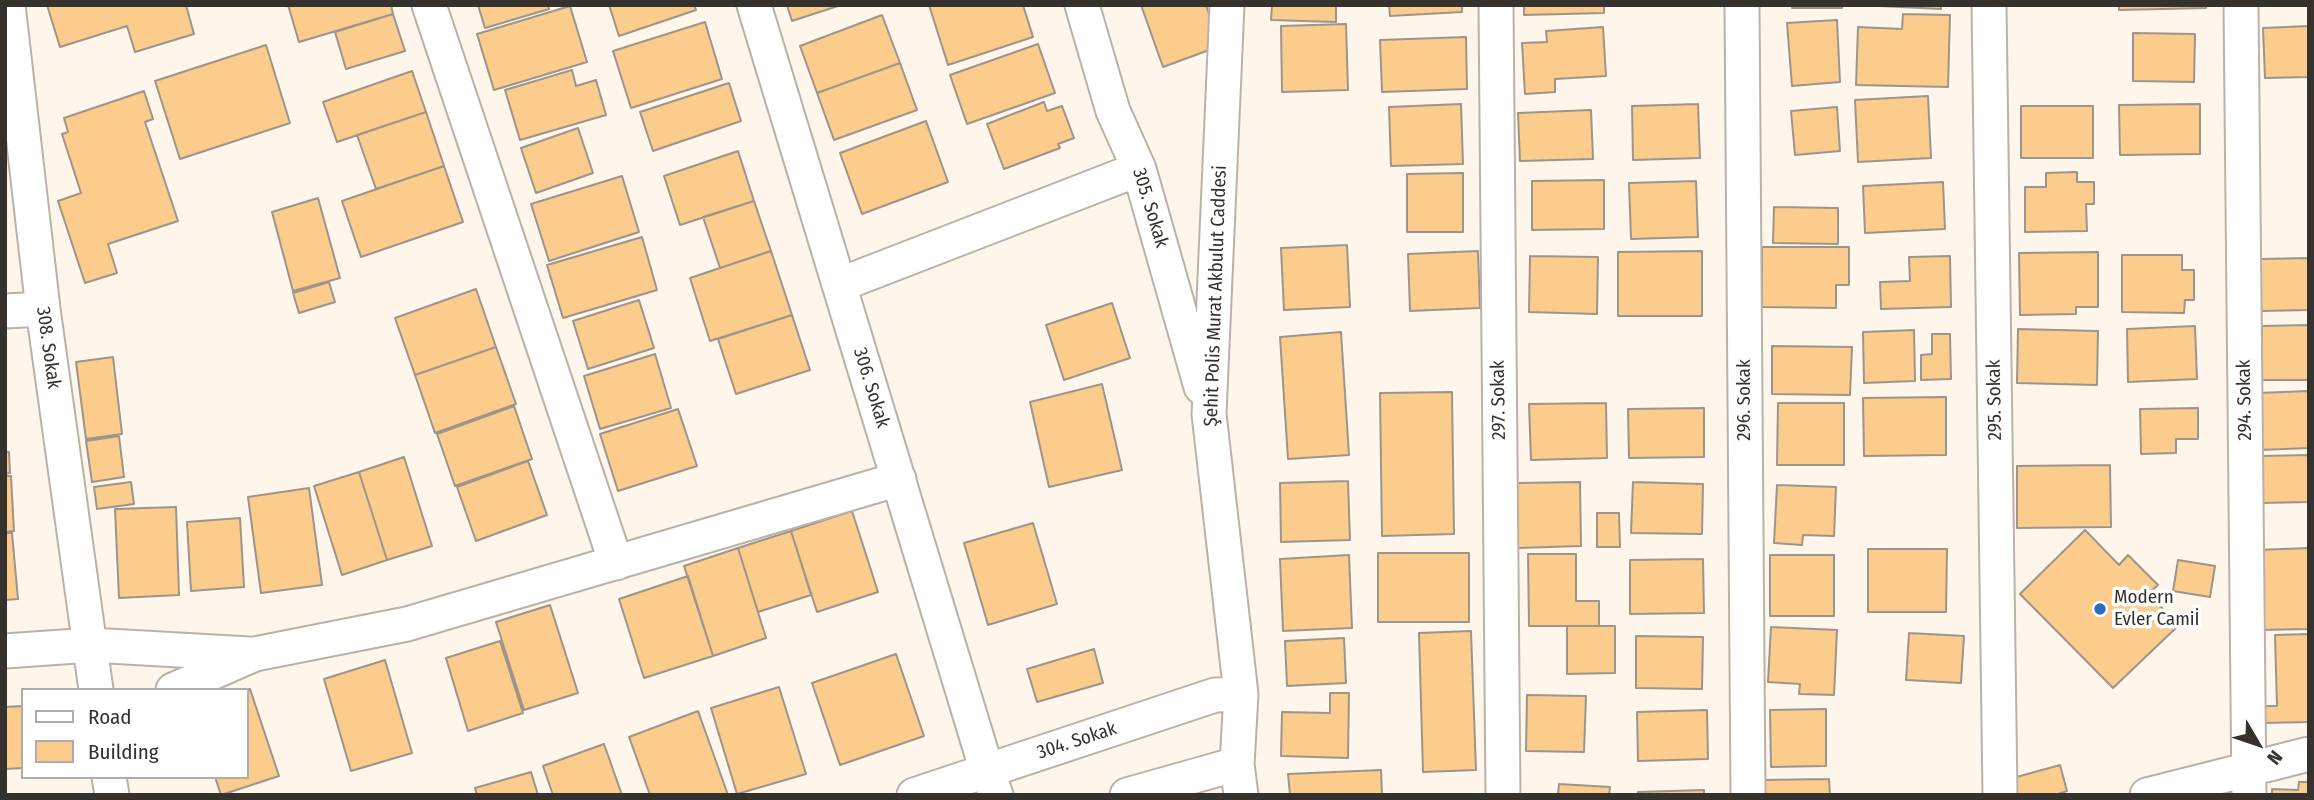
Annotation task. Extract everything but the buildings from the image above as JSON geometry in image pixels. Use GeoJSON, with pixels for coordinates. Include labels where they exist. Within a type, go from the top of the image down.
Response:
{"type":"FeatureCollection","features":[{"type":"Feature","properties":{"kind":"street","name":"308. Sokak"},"geometry":{"type":"LineString","coordinates":[[8,5],[43,309],[96,688]]}},
{"type":"Feature","properties":{"kind":"street"},"geometry":{"type":"LineString","coordinates":[[429,5],[616,563]]}},
{"type":"Feature","properties":{"kind":"street","name":"306. Sokak"},"geometry":{"type":"LineString","coordinates":[[754,5],[992,783]]}},
{"type":"Feature","properties":{"kind":"street","name":"305. Sokak"},"geometry":{"type":"LineString","coordinates":[[1082,5],[1113,111],[1139,169],[1209,414]]}},
{"type":"Feature","properties":{"kind":"street","name":"Şehit Polis Murat Akbulut Caddesi"},"geometry":{"type":"LineString","coordinates":[[1227,5],[1209,414],[1241,694],[1239,780]]}},
{"type":"Feature","properties":{"kind":"street","name":"297. Sokak"},"geometry":{"type":"LineString","coordinates":[[1496,5],[1503,795]]}},
{"type":"Feature","properties":{"kind":"street","name":"296. Sokak"},"geometry":{"type":"LineString","coordinates":[[1742,5],[1748,795]]}},
{"type":"Feature","properties":{"kind":"street","name":"295. Sokak"},"geometry":{"type":"LineString","coordinates":[[1989,5],[2000,795]]}},
{"type":"Feature","properties":{"kind":"street","name":"294. Sokak"},"geometry":{"type":"LineString","coordinates":[[2241,5],[2249,783]]}},
{"type":"Feature","properties":{"kind":"street"},"geometry":{"type":"LineString","coordinates":[[839,285],[1139,169]]}},
{"type":"Feature","properties":{"kind":"street"},"geometry":{"type":"LineString","coordinates":[[5,311],[43,309]]}},
{"type":"Feature","properties":{"kind":"street"},"geometry":{"type":"LineString","coordinates":[[178,688],[255,654],[407,624],[898,479]]}},
{"type":"Feature","properties":{"kind":"street"},"geometry":{"type":"LineString","coordinates":[[5,651],[91,645],[255,654]]}},
{"type":"Feature","properties":{"kind":"street","name":"304. Sokak"},"geometry":{"type":"LineString","coordinates":[[914,795],[992,783],[1214,695],[1241,694]]}},
{"type":"Feature","properties":{"kind":"street"},"geometry":{"type":"LineString","coordinates":[[2147,795],[2249,783],[2309,754]]}},
{"type":"Feature","properties":{"kind":"street"},"geometry":{"type":"LineString","coordinates":[[1127,795],[1239,780]]}},
{"type":"Feature","properties":{"kind":"place","name":"Modern Evler Camiİ"},"geometry":{"type":"Point","coordinates":[2100,609]}}]}
